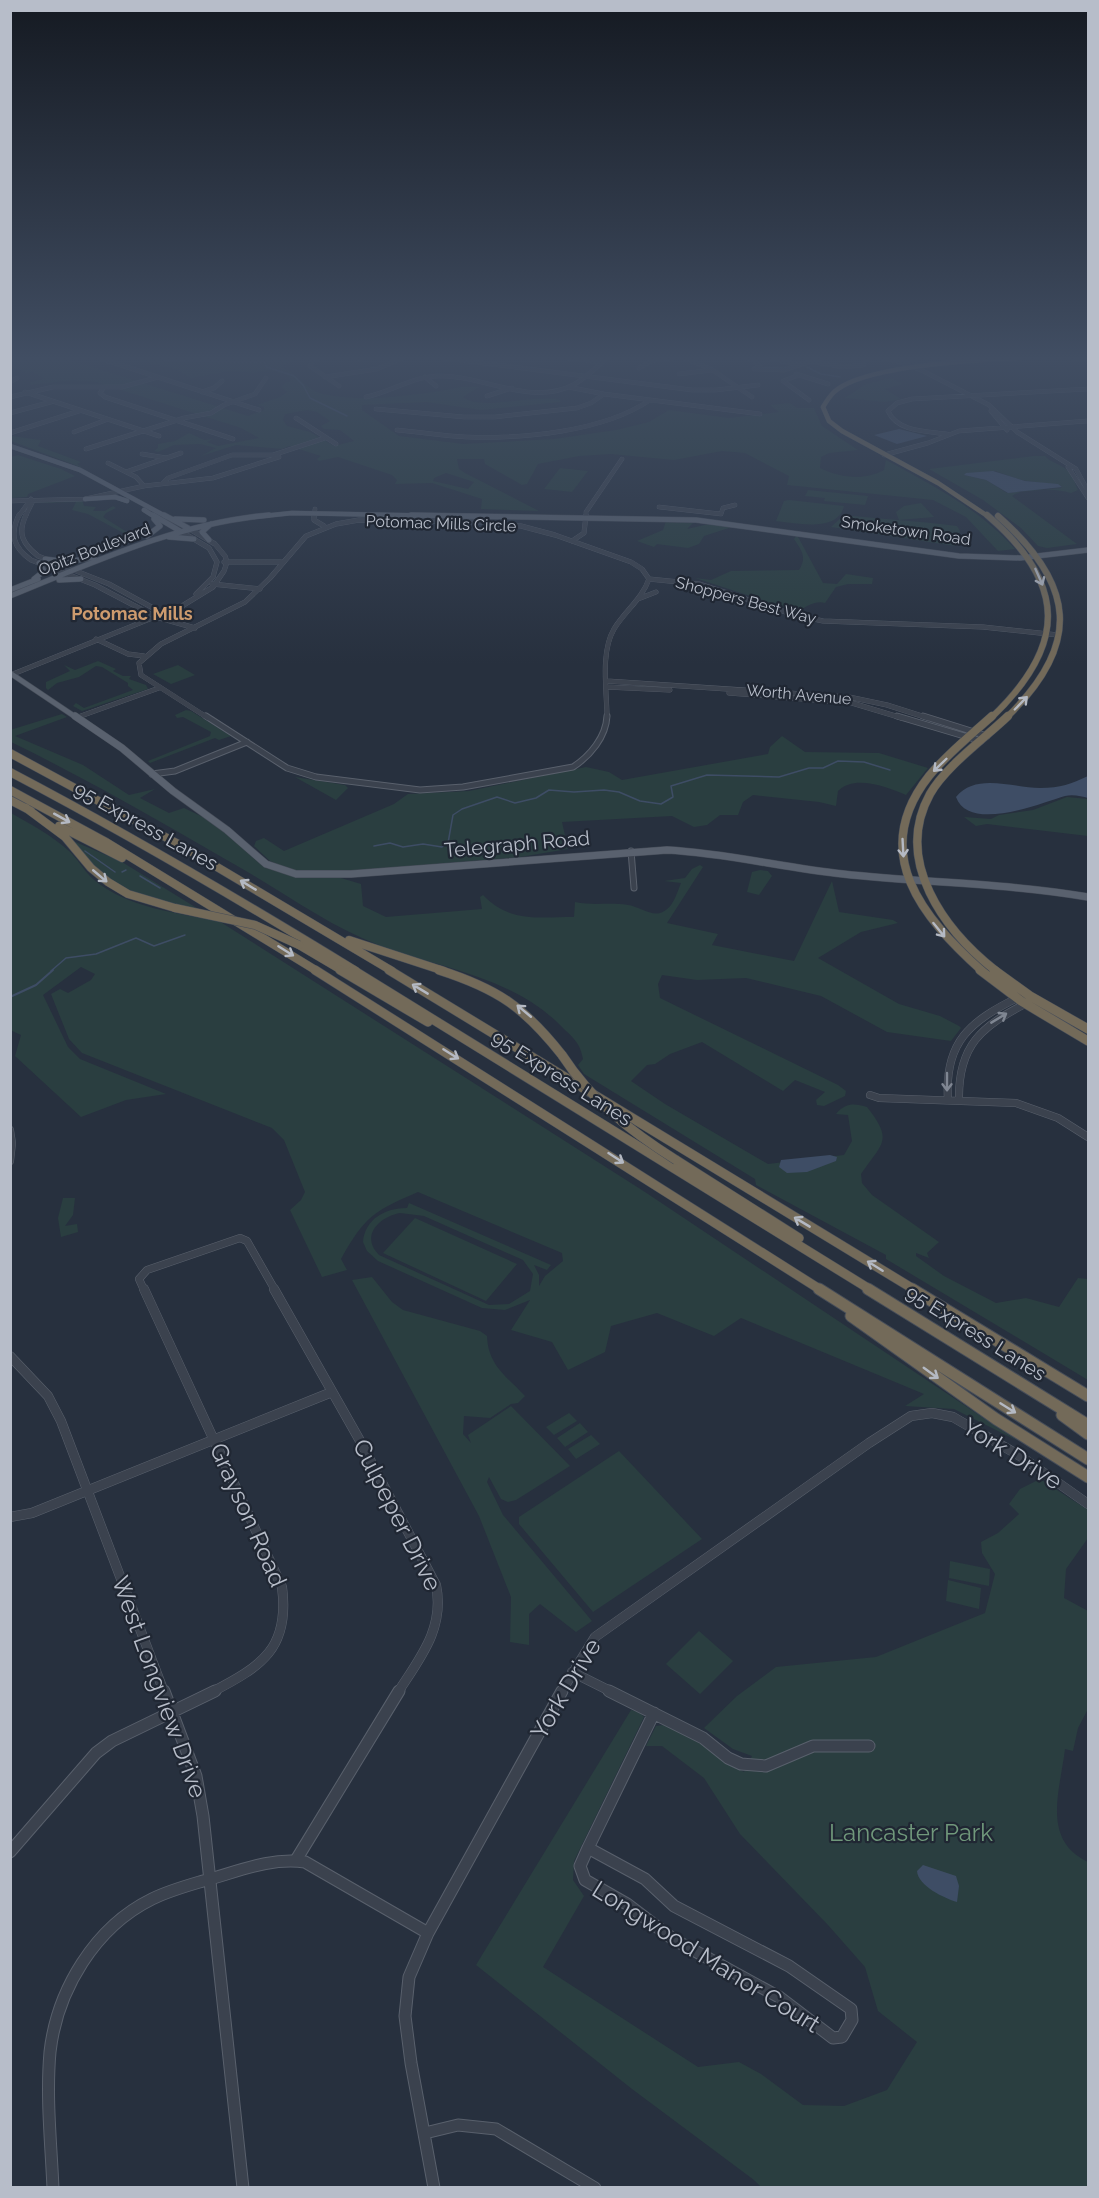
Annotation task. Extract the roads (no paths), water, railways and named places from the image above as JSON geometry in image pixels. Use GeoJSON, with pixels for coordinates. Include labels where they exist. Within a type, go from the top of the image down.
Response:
{"type":"FeatureCollection","features":[{"type":"Feature","properties":{"kind":"highway"},"geometry":{"type":"LineString","coordinates":[[895,459],[975,506],[1008,533],[1027,555],[1040,578],[1047,600],[1047,631],[1029,675],[973,735],[926,779],[908,810],[903,844],[910,880],[925,911],[950,943],[986,977],[1015,999],[1089,1041]]}},
{"type":"Feature","properties":{"kind":"highway"},"geometry":{"type":"LineString","coordinates":[[896,459],[978,502],[1008,524],[1036,555],[1058,594],[1061,617],[1059,633],[1053,655],[1038,682],[1026,698],[941,779],[921,812],[916,847],[923,881],[942,915],[963,942],[995,971],[1026,994],[1089,1029]]}},
{"type":"Feature","properties":{"kind":"highway"},"geometry":{"type":"LineString","coordinates":[[10,753],[180,845],[316,926],[1089,1396]]}},
{"type":"Feature","properties":{"kind":"highway","name":"95 Express Lanes"},"geometry":{"type":"LineString","coordinates":[[10,772],[122,831],[231,894],[1089,1425]]}},
{"type":"Feature","properties":{"kind":"highway"},"geometry":{"type":"LineString","coordinates":[[10,790],[171,880],[585,1138],[1089,1459]]}},
{"type":"Feature","properties":{"kind":"highway"},"geometry":{"type":"LineString","coordinates":[[10,800],[95,846],[171,880]]}},
{"type":"Feature","properties":{"kind":"highway"},"geometry":{"type":"LineString","coordinates":[[26,808],[65,837],[91,868],[128,894],[175,908],[254,924],[273,931],[392,1002],[495,1057]]}},
{"type":"Feature","properties":{"kind":"highway"},"geometry":{"type":"LineString","coordinates":[[316,926],[358,944],[490,987],[531,1016],[546,1032],[582,1084],[603,1109],[628,1130],[771,1219],[880,1295]]}},
{"type":"Feature","properties":{"kind":"highway"},"geometry":{"type":"LineString","coordinates":[[746,1242],[996,1419],[1089,1477]]}},
{"type":"Feature","properties":{"kind":"highway"},"geometry":{"type":"LineString","coordinates":[[997,1368],[1089,1434]]}},
{"type":"Feature","properties":{"kind":"main road"},"geometry":{"type":"LineString","coordinates":[[41,459],[63,467],[181,528]]}},
{"type":"Feature","properties":{"kind":"main road"},"geometry":{"type":"LineString","coordinates":[[45,459],[80,470],[166,516],[181,528]]}},
{"type":"Feature","properties":{"kind":"main road"},"geometry":{"type":"LineString","coordinates":[[85,499],[112,497],[128,501]]}},
{"type":"Feature","properties":{"kind":"main road","name":"Smoketown Road"},"geometry":{"type":"LineString","coordinates":[[181,528],[262,515],[317,510]]}},
{"type":"Feature","properties":{"kind":"main road","name":"Smoketown Road"},"geometry":{"type":"LineString","coordinates":[[181,528],[205,520],[261,511],[465,513],[696,520],[753,524],[957,556],[1036,555],[1089,550]]}},
{"type":"Feature","properties":{"kind":"main road"},"geometry":{"type":"LineString","coordinates":[[147,536],[160,526],[154,516]]}},
{"type":"Feature","properties":{"kind":"main road"},"geometry":{"type":"LineString","coordinates":[[166,516],[182,520],[205,520]]}},
{"type":"Feature","properties":{"kind":"main road"},"geometry":{"type":"LineString","coordinates":[[209,540],[202,530],[215,522]]}},
{"type":"Feature","properties":{"kind":"main road","name":"Opitz Boulevard"},"geometry":{"type":"LineString","coordinates":[[10,596],[44,583],[94,557],[147,536],[181,528]]}},
{"type":"Feature","properties":{"kind":"main road","name":"Opitz Boulevard"},"geometry":{"type":"LineString","coordinates":[[10,590],[59,571],[75,571],[181,528]]}},
{"type":"Feature","properties":{"kind":"main road"},"geometry":{"type":"LineString","coordinates":[[157,538],[174,536],[194,539]]}},
{"type":"Feature","properties":{"kind":"main road","name":"Smoketown Road"},"geometry":{"type":"LineString","coordinates":[[1036,555],[1089,545]]}},
{"type":"Feature","properties":{"kind":"main road"},"geometry":{"type":"LineString","coordinates":[[45,559],[68,562],[94,557]]}},
{"type":"Feature","properties":{"kind":"main road"},"geometry":{"type":"LineString","coordinates":[[27,584],[44,573],[39,563]]}},
{"type":"Feature","properties":{"kind":"main road"},"geometry":{"type":"LineString","coordinates":[[44,583],[81,579]]}},
{"type":"Feature","properties":{"kind":"main road","name":"Telegraph Road"},"geometry":{"type":"LineString","coordinates":[[11,673],[122,748],[166,786],[227,830],[262,861],[273,867],[296,873],[351,874],[631,851],[678,850],[718,853],[816,871],[1032,888],[1089,897]]}},
{"type":"Feature","properties":{"kind":"street"},"geometry":{"type":"LineString","coordinates":[[126,472],[165,459]]}},
{"type":"Feature","properties":{"kind":"street"},"geometry":{"type":"LineString","coordinates":[[162,484],[168,478],[221,459]]}},
{"type":"Feature","properties":{"kind":"street"},"geometry":{"type":"LineString","coordinates":[[10,500],[85,499],[144,486],[222,477],[277,459]]}},
{"type":"Feature","properties":{"kind":"street"},"geometry":{"type":"LineString","coordinates":[[572,541],[585,531],[587,516],[608,486],[607,482],[622,459]]}},
{"type":"Feature","properties":{"kind":"street"},"geometry":{"type":"LineString","coordinates":[[1054,459],[1072,472],[1087,494]]}},
{"type":"Feature","properties":{"kind":"street"},"geometry":{"type":"LineString","coordinates":[[1061,459],[1078,470],[1087,494]]}},
{"type":"Feature","properties":{"kind":"street"},"geometry":{"type":"LineString","coordinates":[[108,463],[139,480],[144,486]]}},
{"type":"Feature","properties":{"kind":"street"},"geometry":{"type":"LineString","coordinates":[[59,571],[22,554],[14,540],[13,526],[24,506],[30,500],[114,493]]}},
{"type":"Feature","properties":{"kind":"street"},"geometry":{"type":"LineString","coordinates":[[10,500],[24,506]]}},
{"type":"Feature","properties":{"kind":"street"},"geometry":{"type":"LineString","coordinates":[[30,500],[32,503],[21,525],[21,537],[27,547],[81,579],[180,625],[195,628]]}},
{"type":"Feature","properties":{"kind":"street"},"geometry":{"type":"LineString","coordinates":[[659,507],[721,514],[723,508],[735,505]]}},
{"type":"Feature","properties":{"kind":"street"},"geometry":{"type":"LineString","coordinates":[[317,510],[313,518],[324,526]]}},
{"type":"Feature","properties":{"kind":"street","name":"Potomac Mills Circle"},"geometry":{"type":"LineString","coordinates":[[144,656],[154,648],[235,608],[260,589],[299,539],[313,530],[334,524],[372,519],[490,522],[532,528],[631,562],[642,569],[649,579]]}},
{"type":"Feature","properties":{"kind":"street"},"geometry":{"type":"LineString","coordinates":[[318,523],[334,524]]}},
{"type":"Feature","properties":{"kind":"street"},"geometry":{"type":"LineString","coordinates":[[313,530],[318,523]]}},
{"type":"Feature","properties":{"kind":"street"},"geometry":{"type":"LineString","coordinates":[[158,614],[186,600],[208,584],[216,570],[217,562],[209,548],[181,528]]}},
{"type":"Feature","properties":{"kind":"street"},"geometry":{"type":"LineString","coordinates":[[11,673],[189,602],[215,585],[227,562],[222,551],[209,540],[181,528]]}},
{"type":"Feature","properties":{"kind":"street"},"geometry":{"type":"LineString","coordinates":[[217,562],[281,562]]}},
{"type":"Feature","properties":{"kind":"street"},"geometry":{"type":"LineString","coordinates":[[75,571],[109,585],[158,614],[190,624],[195,628]]}},
{"type":"Feature","properties":{"kind":"street"},"geometry":{"type":"LineString","coordinates":[[96,639],[128,654],[144,656],[139,663],[140,674],[287,768],[309,776],[412,789],[467,787],[561,770],[584,761],[598,744],[607,720],[609,639],[615,626],[645,589],[649,579]]}},
{"type":"Feature","properties":{"kind":"street","name":"Shoppers Best Way"},"geometry":{"type":"LineString","coordinates":[[649,579],[699,584],[812,619],[852,624],[992,627],[1059,633]]}},
{"type":"Feature","properties":{"kind":"street"},"geometry":{"type":"LineString","coordinates":[[208,584],[260,589]]}},
{"type":"Feature","properties":{"kind":"street"},"geometry":{"type":"LineString","coordinates":[[636,600],[657,592]]}},
{"type":"Feature","properties":{"kind":"street","name":"Worth Avenue"},"geometry":{"type":"LineString","coordinates":[[607,684],[648,689],[841,701],[984,738]]}},
{"type":"Feature","properties":{"kind":"street","name":"Worth Avenue"},"geometry":{"type":"LineString","coordinates":[[607,684],[840,696],[887,705],[973,735]]}},
{"type":"Feature","properties":{"kind":"street"},"geometry":{"type":"LineString","coordinates":[[78,717],[159,688]]}},
{"type":"Feature","properties":{"kind":"street"},"geometry":{"type":"LineString","coordinates":[[152,774],[175,771],[247,742]]}},
{"type":"Feature","properties":{"kind":"street"},"geometry":{"type":"LineString","coordinates":[[166,786],[166,778],[175,771]]}},
{"type":"Feature","properties":{"kind":"street"},"geometry":{"type":"LineString","coordinates":[[631,851],[634,888]]}},
{"type":"Feature","properties":{"kind":"street"},"geometry":{"type":"LineString","coordinates":[[948,1100],[947,1070],[958,1041],[979,1019],[1026,994]]}},
{"type":"Feature","properties":{"kind":"street"},"geometry":{"type":"LineString","coordinates":[[959,1100],[959,1070],[969,1045],[988,1024],[1035,999]]}},
{"type":"Feature","properties":{"kind":"street"},"geometry":{"type":"LineString","coordinates":[[870,1095],[879,1098],[959,1100],[1022,1105],[1058,1118],[1089,1137]]}},
{"type":"Feature","properties":{"kind":"street"},"geometry":{"type":"LineString","coordinates":[[10,1130],[12,1150],[10,1161]]}},
{"type":"Feature","properties":{"kind":"street","name":"Culpeper Drive"},"geometry":{"type":"LineString","coordinates":[[142,1273],[237,1238],[247,1241],[436,1585],[440,1607],[431,1640],[296,1860]]}},
{"type":"Feature","properties":{"kind":"street","name":"Grayson Road"},"geometry":{"type":"LineString","coordinates":[[10,1852],[70,1778],[95,1753],[112,1741],[232,1682],[255,1667],[274,1645],[285,1618],[285,1598],[282,1587],[140,1282],[142,1273]]}},
{"type":"Feature","properties":{"kind":"street","name":"West Longview Drive"},"geometry":{"type":"LineString","coordinates":[[10,1356],[48,1396],[61,1421],[172,1712],[201,1796],[243,2187]]}},
{"type":"Feature","properties":{"kind":"street"},"geometry":{"type":"LineString","coordinates":[[10,1517],[32,1513],[332,1392]]}},
{"type":"Feature","properties":{"kind":"street","name":"York Drive"},"geometry":{"type":"LineString","coordinates":[[434,2187],[411,2063],[405,2016],[409,1977],[428,1933],[588,1645],[606,1627],[911,1416],[932,1413],[962,1421],[1020,1456],[1089,1504]]}},
{"type":"Feature","properties":{"kind":"street"},"geometry":{"type":"LineString","coordinates":[[572,1672],[707,1740],[732,1761],[746,1765],[766,1766],[813,1746],[869,1746]]}},
{"type":"Feature","properties":{"kind":"street","name":"Longwood Manor Court"},"geometry":{"type":"LineString","coordinates":[[588,1848],[645,1879],[674,1906],[789,1966],[824,1988],[853,2013],[853,2018],[842,2037],[833,2038],[779,1998],[673,1939],[627,1904],[585,1880],[580,1866],[588,1848],[654,1713]]}},
{"type":"Feature","properties":{"kind":"street"},"geometry":{"type":"LineString","coordinates":[[53,2187],[49,2073],[51,2046],[59,2010],[74,1977],[98,1943],[129,1914],[163,1894],[274,1861],[296,1860],[428,1933]]}},
{"type":"Feature","properties":{"kind":"street"},"geometry":{"type":"LineString","coordinates":[[424,2133],[458,2125],[496,2129],[595,2187]]}},
{"type":"Feature","properties":{"kind":"water"},"geometry":{"type":"Polygon","coordinates":[[[993,471],[1025,481],[1058,484],[1062,487],[1008,493],[986,480],[964,475],[993,471]]]}},
{"type":"Feature","properties":{"kind":"water"},"geometry":{"type":"Polygon","coordinates":[[[1088,776],[1088,798],[1068,795],[1006,813],[975,813],[963,808],[956,797],[964,789],[984,783],[1047,788],[1066,785],[1088,776]]]}},
{"type":"Feature","properties":{"kind":"water"},"geometry":{"type":"Polygon","coordinates":[[[830,1155],[837,1157],[836,1161],[807,1172],[787,1173],[779,1167],[781,1160],[830,1155]]]}},
{"type":"Feature","properties":{"kind":"water"},"geometry":{"type":"Polygon","coordinates":[[[923,1865],[956,1876],[959,1886],[957,1902],[939,1894],[922,1882],[917,1871],[923,1865]]]}},
{"type":"Feature","properties":{"kind":"waterway"},"geometry":{"type":"LineString","coordinates":[[374,846],[390,843],[403,847],[423,844],[442,847],[448,843],[453,815],[462,809],[497,797],[515,803],[536,798],[549,790],[574,792],[604,790],[619,792],[640,801],[661,804],[673,797],[671,786],[707,775],[779,777],[809,768],[823,768],[838,761],[864,762],[890,770]]}},
{"type":"Feature","properties":{"kind":"waterway"},"geometry":{"type":"LineString","coordinates":[[85,851],[115,872]]}},
{"type":"Feature","properties":{"kind":"waterway"},"geometry":{"type":"LineString","coordinates":[[122,872],[126,870]]}},
{"type":"Feature","properties":{"kind":"waterway"},"geometry":{"type":"LineString","coordinates":[[140,876],[160,888]]}},
{"type":"Feature","properties":{"kind":"waterway"},"geometry":{"type":"LineString","coordinates":[[51,971],[66,958],[96,954],[136,938],[154,946],[185,935]]}},
{"type":"Feature","properties":{"kind":"waterway"},"geometry":{"type":"LineString","coordinates":[[10,997],[36,985],[53,970]]}},
{"type":"Feature","properties":{"kind":"district","name":"Potomac Mills"},"geometry":{"type":"Point","coordinates":[132,614]}},
{"type":"Feature","properties":{"kind":"park label","name":"Lancaster Park"},"geometry":{"type":"Point","coordinates":[911,1833]}}]}
